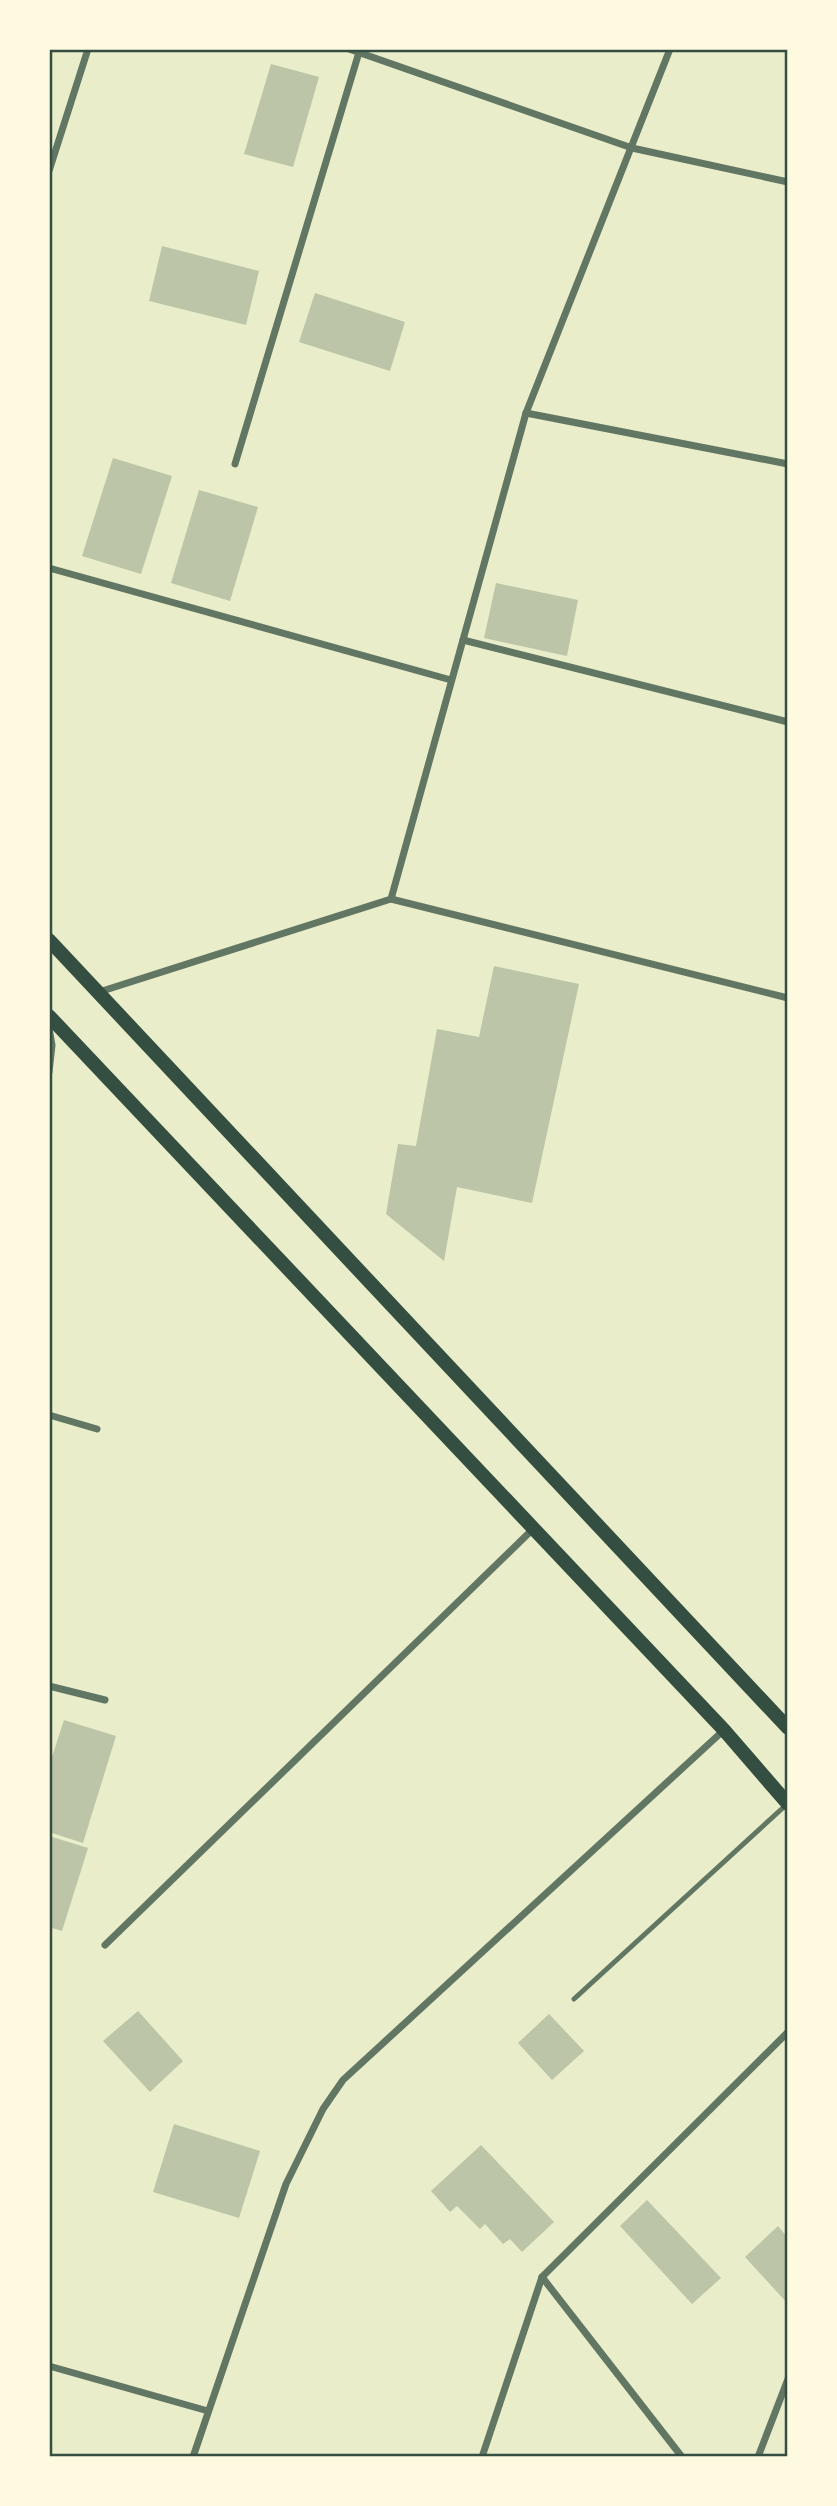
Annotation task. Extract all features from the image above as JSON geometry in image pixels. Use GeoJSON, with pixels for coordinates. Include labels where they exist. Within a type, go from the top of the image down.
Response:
{"type":"FeatureCollection","features":[{"type":"Feature","properties":{"kind":"main road"},"geometry":{"type":"LineString","coordinates":[[49,940],[788,1728]]}},
{"type":"Feature","properties":{"kind":"main road"},"geometry":{"type":"LineString","coordinates":[[51,1024],[724,1730],[788,1804]]}},
{"type":"Feature","properties":{"kind":"street"},"geometry":{"type":"LineString","coordinates":[[49,171],[88,49]]}},
{"type":"Feature","properties":{"kind":"street"},"geometry":{"type":"LineString","coordinates":[[349,49],[632,148],[788,182]]}},
{"type":"Feature","properties":{"kind":"street"},"geometry":{"type":"LineString","coordinates":[[391,899],[526,413],[670,49]]}},
{"type":"Feature","properties":{"kind":"street"},"geometry":{"type":"LineString","coordinates":[[235,464],[359,51]]}},
{"type":"Feature","properties":{"kind":"street"},"geometry":{"type":"LineString","coordinates":[[526,413],[788,464]]}},
{"type":"Feature","properties":{"kind":"street"},"geometry":{"type":"LineString","coordinates":[[49,568],[452,680]]}},
{"type":"Feature","properties":{"kind":"street"},"geometry":{"type":"LineString","coordinates":[[463,640],[788,722]]}},
{"type":"Feature","properties":{"kind":"street"},"geometry":{"type":"LineString","coordinates":[[98,992],[391,899],[788,998]]}},
{"type":"Feature","properties":{"kind":"street"},"geometry":{"type":"LineString","coordinates":[[49,1072],[51,1024]]}},
{"type":"Feature","properties":{"kind":"street"},"geometry":{"type":"LineString","coordinates":[[49,1415],[97,1429]]}},
{"type":"Feature","properties":{"kind":"street"},"geometry":{"type":"LineString","coordinates":[[105,1945],[533,1529]]}},
{"type":"Feature","properties":{"kind":"street"},"geometry":{"type":"LineString","coordinates":[[49,1686],[105,1700]]}},
{"type":"Feature","properties":{"kind":"street"},"geometry":{"type":"LineString","coordinates":[[194,2457],[286,2184],[323,2109],[344,2080],[724,1730]]}},
{"type":"Feature","properties":{"kind":"street"},"geometry":{"type":"LineString","coordinates":[[482,2457],[542,2277],[788,2032]]}},
{"type":"Feature","properties":{"kind":"street"},"geometry":{"type":"LineString","coordinates":[[542,2277],[682,2457]]}},
{"type":"Feature","properties":{"kind":"street"},"geometry":{"type":"LineString","coordinates":[[49,2366],[208,2410]]}},
{"type":"Feature","properties":{"kind":"street"},"geometry":{"type":"LineString","coordinates":[[758,2457],[788,2379]]}},
{"type":"Feature","properties":{"kind":"lane"},"geometry":{"type":"LineString","coordinates":[[574,1999],[788,1804]]}},
{"type":"Feature","properties":{"kind":"building"},"geometry":{"type":"Polygon","coordinates":[[[271,64],[319,77],[293,167],[244,154],[271,64]]]}},
{"type":"Feature","properties":{"kind":"building"},"geometry":{"type":"Polygon","coordinates":[[[162,246],[259,271],[246,325],[149,301],[162,246]]]}},
{"type":"Feature","properties":{"kind":"building"},"geometry":{"type":"Polygon","coordinates":[[[315,293],[405,322],[390,371],[299,342],[315,293]]]}},
{"type":"Feature","properties":{"kind":"building"},"geometry":{"type":"Polygon","coordinates":[[[113,458],[172,476],[141,574],[82,556],[113,458]]]}},
{"type":"Feature","properties":{"kind":"building"},"geometry":{"type":"Polygon","coordinates":[[[199,490],[258,507],[230,601],[171,583],[199,490]]]}},
{"type":"Feature","properties":{"kind":"building"},"geometry":{"type":"Polygon","coordinates":[[[496,583],[578,600],[567,656],[484,638],[496,583]]]}},
{"type":"Feature","properties":{"kind":"building"},"geometry":{"type":"Polygon","coordinates":[[[494,966],[579,984],[532,1203],[457,1187],[444,1261],[386,1214],[398,1144],[416,1146],[437,1029],[479,1037],[494,966]]]}},
{"type":"Feature","properties":{"kind":"building"},"geometry":{"type":"Polygon","coordinates":[[[64,1720],[116,1736],[83,1843],[49,1832],[49,1766],[64,1720]]]}},
{"type":"Feature","properties":{"kind":"building"},"geometry":{"type":"Polygon","coordinates":[[[49,1836],[88,1848],[62,1931],[49,1927],[49,1836]]]}},
{"type":"Feature","properties":{"kind":"building"},"geometry":{"type":"Polygon","coordinates":[[[138,2011],[183,2061],[150,2092],[103,2041],[138,2011]]]}},
{"type":"Feature","properties":{"kind":"building"},"geometry":{"type":"Polygon","coordinates":[[[549,2014],[584,2051],[552,2080],[518,2043],[549,2014]]]}},
{"type":"Feature","properties":{"kind":"building"},"geometry":{"type":"Polygon","coordinates":[[[174,2124],[260,2151],[239,2218],[153,2192],[174,2124]]]}},
{"type":"Feature","properties":{"kind":"building"},"geometry":{"type":"Polygon","coordinates":[[[481,2145],[554,2222],[522,2252],[510,2239],[503,2244],[485,2224],[480,2229],[457,2206],[450,2212],[431,2191],[481,2145]]]}},
{"type":"Feature","properties":{"kind":"building"},"geometry":{"type":"Polygon","coordinates":[[[647,2200],[721,2278],[692,2304],[620,2226],[647,2200]]]}},
{"type":"Feature","properties":{"kind":"building"},"geometry":{"type":"Polygon","coordinates":[[[778,2226],[788,2238],[788,2304],[745,2257],[778,2226]]]}}]}
